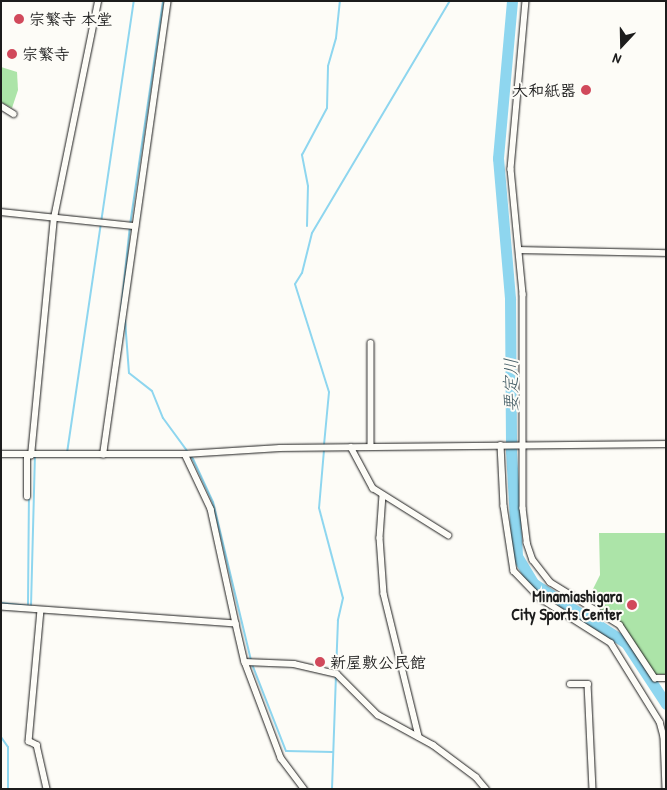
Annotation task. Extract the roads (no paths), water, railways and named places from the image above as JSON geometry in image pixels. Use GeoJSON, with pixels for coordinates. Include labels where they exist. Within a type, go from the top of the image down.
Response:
{"type":"FeatureCollection","features":[{"type":"Feature","properties":{"kind":"street"},"geometry":{"type":"LineString","coordinates":[[27,498],[54,218],[98,1]]}},
{"type":"Feature","properties":{"kind":"street"},"geometry":{"type":"LineString","coordinates":[[103,455],[134,226],[168,1]]}},
{"type":"Feature","properties":{"kind":"street"},"geometry":{"type":"LineString","coordinates":[[526,1],[511,169],[520,250],[520,445],[527,543],[533,560],[550,582],[620,626],[655,678],[666,678]]}},
{"type":"Feature","properties":{"kind":"street"},"geometry":{"type":"LineString","coordinates":[[1,106],[14,114]]}},
{"type":"Feature","properties":{"kind":"street"},"geometry":{"type":"LineString","coordinates":[[1,212],[134,226]]}},
{"type":"Feature","properties":{"kind":"street"},"geometry":{"type":"LineString","coordinates":[[520,250],[666,253]]}},
{"type":"Feature","properties":{"kind":"street"},"geometry":{"type":"LineString","coordinates":[[371,343],[372,446]]}},
{"type":"Feature","properties":{"kind":"street"},"geometry":{"type":"LineString","coordinates":[[1,454],[40,456],[372,446],[666,444]]}},
{"type":"Feature","properties":{"kind":"street"},"geometry":{"type":"LineString","coordinates":[[503,445],[504,506],[514,571],[540,598],[611,643],[660,722],[664,737],[666,789]]}},
{"type":"Feature","properties":{"kind":"street"},"geometry":{"type":"LineString","coordinates":[[351,447],[373,488],[448,535]]}},
{"type":"Feature","properties":{"kind":"street"},"geometry":{"type":"LineString","coordinates":[[187,453],[211,509],[245,662],[281,758],[304,789]]}},
{"type":"Feature","properties":{"kind":"street"},"geometry":{"type":"LineString","coordinates":[[383,496],[380,538],[384,594],[419,737]]}},
{"type":"Feature","properties":{"kind":"street"},"geometry":{"type":"LineString","coordinates":[[1,607],[236,624]]}},
{"type":"Feature","properties":{"kind":"street"},"geometry":{"type":"LineString","coordinates":[[40,610],[29,741],[37,745],[47,789]]}},
{"type":"Feature","properties":{"kind":"street"},"geometry":{"type":"LineString","coordinates":[[245,662],[294,664],[337,674],[378,715],[419,737],[476,777],[486,789]]}},
{"type":"Feature","properties":{"kind":"street"},"geometry":{"type":"LineString","coordinates":[[570,684],[588,684],[593,789]]}},
{"type":"Feature","properties":{"kind":"waterway"},"geometry":{"type":"LineString","coordinates":[[67,453],[134,1]]}},
{"type":"Feature","properties":{"kind":"waterway"},"geometry":{"type":"LineString","coordinates":[[121,311],[130,225],[163,1]]}},
{"type":"Feature","properties":{"kind":"waterway"},"geometry":{"type":"LineString","coordinates":[[307,226],[308,186],[302,155],[327,108],[328,66],[336,38],[340,1]]}},
{"type":"Feature","properties":{"kind":"waterway"},"geometry":{"type":"LineString","coordinates":[[324,445],[329,392],[295,284],[302,273],[312,233],[450,1]]}},
{"type":"Feature","properties":{"kind":"waterway","name":"要定川"},"geometry":{"type":"LineString","coordinates":[[512,1],[498,158],[510,299],[511,451],[517,556],[533,583],[626,643],[666,704]]}},
{"type":"Feature","properties":{"kind":"waterway"},"geometry":{"type":"LineString","coordinates":[[125,320],[129,373],[152,391],[163,418],[193,459],[213,502],[251,660]]}},
{"type":"Feature","properties":{"kind":"waterway"},"geometry":{"type":"LineString","coordinates":[[324,450],[319,508],[343,598],[338,620],[336,671]]}},
{"type":"Feature","properties":{"kind":"waterway"},"geometry":{"type":"LineString","coordinates":[[1,603],[31,606],[35,455]]}},
{"type":"Feature","properties":{"kind":"waterway"},"geometry":{"type":"LineString","coordinates":[[28,604],[29,498]]}},
{"type":"Feature","properties":{"kind":"waterway"},"geometry":{"type":"LineString","coordinates":[[252,664],[286,751],[333,752]]}},
{"type":"Feature","properties":{"kind":"waterway"},"geometry":{"type":"LineString","coordinates":[[332,789],[336,676]]}},
{"type":"Feature","properties":{"kind":"waterway"},"geometry":{"type":"LineString","coordinates":[[1,737],[8,747],[8,789]]}},
{"type":"Feature","properties":{"kind":"place","name":"宗繁寺 本堂"},"geometry":{"type":"Point","coordinates":[19,19]}},
{"type":"Feature","properties":{"kind":"place","name":"宗繁寺"},"geometry":{"type":"Point","coordinates":[12,54]}},
{"type":"Feature","properties":{"kind":"place","name":"大和紙器"},"geometry":{"type":"Point","coordinates":[586,90]}},
{"type":"Feature","properties":{"kind":"place","name":"Minamiashigara City Sports Center"},"geometry":{"type":"Point","coordinates":[632,605]}},
{"type":"Feature","properties":{"kind":"place","name":"新屋敷公民館"},"geometry":{"type":"Point","coordinates":[320,662]}}]}
